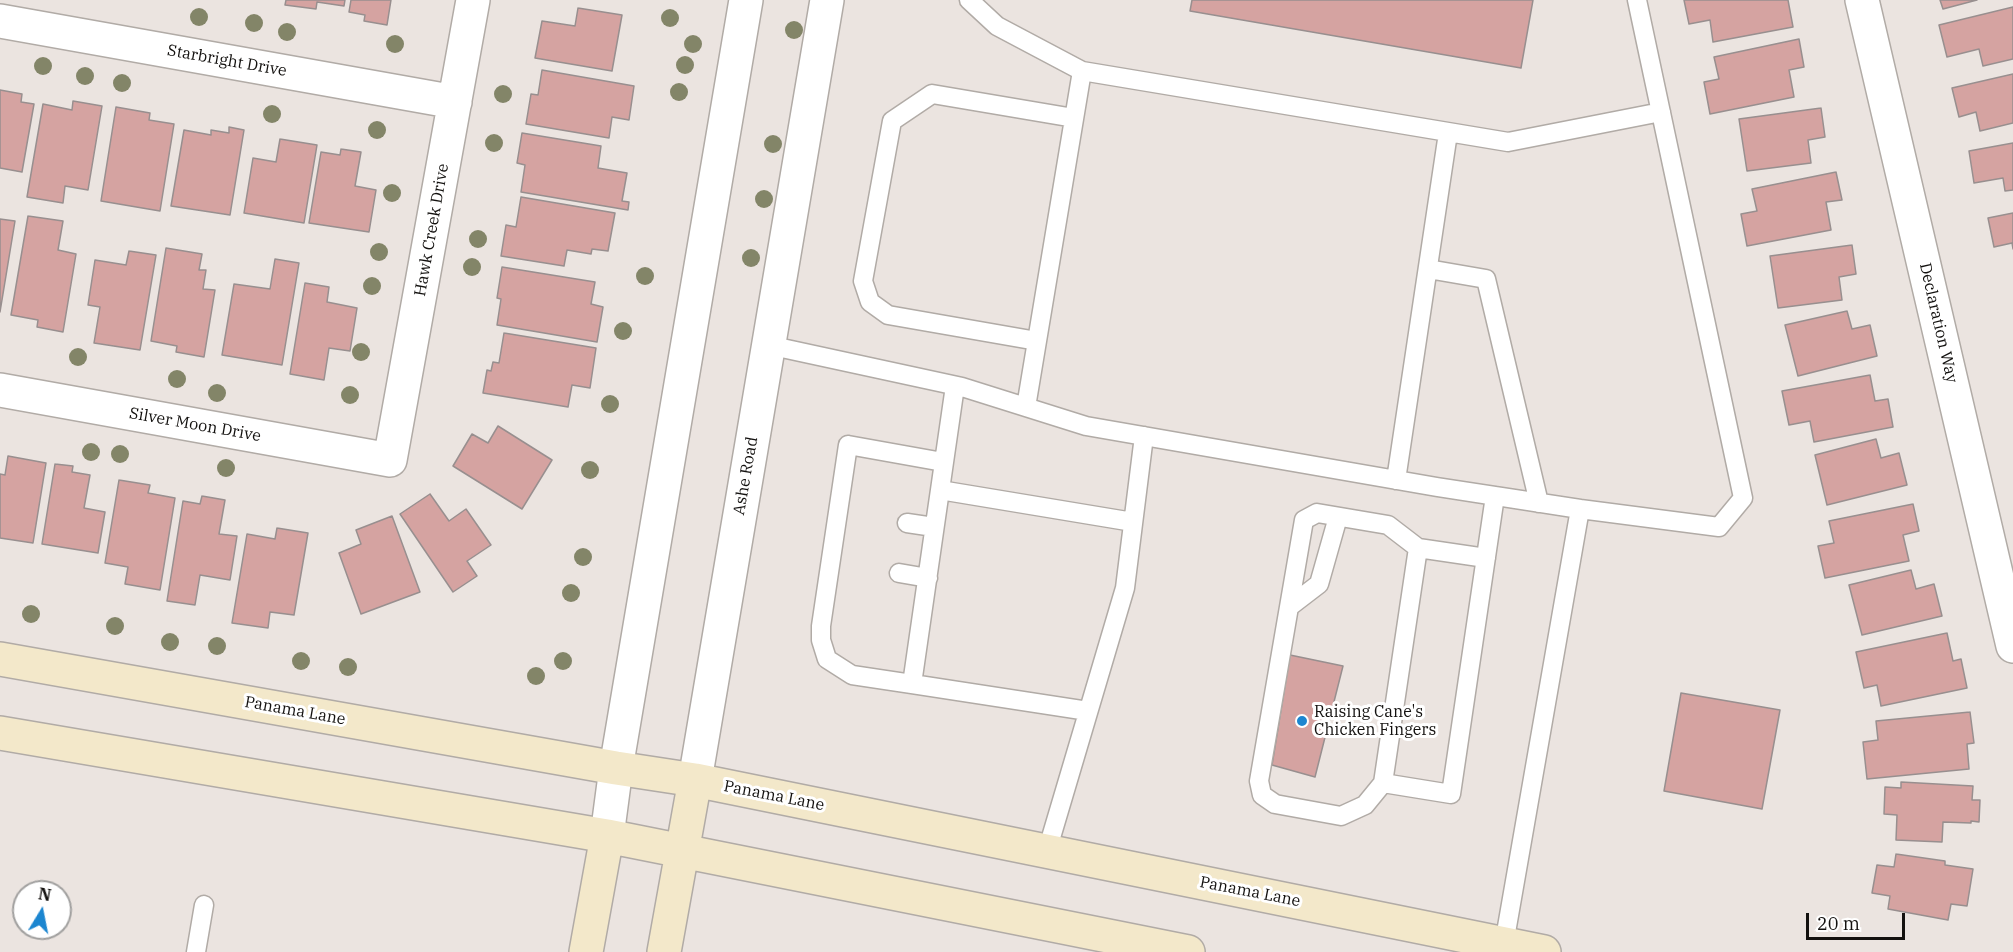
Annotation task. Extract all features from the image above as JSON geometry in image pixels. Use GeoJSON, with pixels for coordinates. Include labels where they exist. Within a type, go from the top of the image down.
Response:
{"type":"FeatureCollection","features":[{"type":"Feature","properties":{"kind":"main road","name":"Panama Lane"},"geometry":{"type":"LineString","coordinates":[[0,659],[695,780],[1544,952]]}},
{"type":"Feature","properties":{"kind":"main road"},"geometry":{"type":"LineString","coordinates":[[0,733],[607,836],[1188,952]]}},
{"type":"Feature","properties":{"kind":"main road","name":"Ashe Road"},"geometry":{"type":"LineString","coordinates":[[664,952],[695,780]]}},
{"type":"Feature","properties":{"kind":"main road"},"geometry":{"type":"LineString","coordinates":[[586,952],[607,836]]}},
{"type":"Feature","properties":{"kind":"street","name":"Hawk Creek Drive"},"geometry":{"type":"LineString","coordinates":[[390,460],[473,0]]}},
{"type":"Feature","properties":{"kind":"street"},"geometry":{"type":"LineString","coordinates":[[607,836],[616,768],[746,0]]}},
{"type":"Feature","properties":{"kind":"street","name":"Ashe Road"},"geometry":{"type":"LineString","coordinates":[[695,780],[827,0]]}},
{"type":"Feature","properties":{"kind":"street","name":"Declaration Way"},"geometry":{"type":"LineString","coordinates":[[1862,0],[2013,646]]}},
{"type":"Feature","properties":{"kind":"street","name":"Starbright Drive"},"geometry":{"type":"LineString","coordinates":[[0,21],[455,102]]}},
{"type":"Feature","properties":{"kind":"street","name":"Silver Moon Drive"},"geometry":{"type":"LineString","coordinates":[[0,390],[390,460]]}},
{"type":"Feature","properties":{"kind":"lane"},"geometry":{"type":"LineString","coordinates":[[969,0],[997,26],[1082,71],[1449,133],[1508,142],[1661,112]]}},
{"type":"Feature","properties":{"kind":"lane"},"geometry":{"type":"LineString","coordinates":[[768,345],[955,386],[1086,426],[1539,503],[1719,527],[1743,498],[1637,0]]}},
{"type":"Feature","properties":{"kind":"lane"},"geometry":{"type":"LineString","coordinates":[[1026,407],[1082,71]]}},
{"type":"Feature","properties":{"kind":"lane"},"geometry":{"type":"LineString","coordinates":[[1037,341],[888,315],[870,302],[863,281],[892,121],[932,94],[1074,118]]}},
{"type":"Feature","properties":{"kind":"lane"},"geometry":{"type":"LineString","coordinates":[[1396,480],[1449,133]]}},
{"type":"Feature","properties":{"kind":"lane"},"geometry":{"type":"LineString","coordinates":[[1428,269],[1486,279],[1539,503]]}},
{"type":"Feature","properties":{"kind":"lane"},"geometry":{"type":"LineString","coordinates":[[912,684],[955,386]]}},
{"type":"Feature","properties":{"kind":"lane"},"geometry":{"type":"LineString","coordinates":[[1047,851],[1125,588],[1144,436]]}},
{"type":"Feature","properties":{"kind":"lane"},"geometry":{"type":"LineString","coordinates":[[944,462],[848,445],[846,512],[837,563],[821,626],[821,640],[827,659],[852,675],[1088,711]]}},
{"type":"Feature","properties":{"kind":"lane"},"geometry":{"type":"LineString","coordinates":[[940,490],[1133,522]]}},
{"type":"Feature","properties":{"kind":"lane"},"geometry":{"type":"LineString","coordinates":[[1383,783],[1451,794],[1496,496]]}},
{"type":"Feature","properties":{"kind":"lane"},"geometry":{"type":"LineString","coordinates":[[1504,944],[1580,509]]}},
{"type":"Feature","properties":{"kind":"lane"},"geometry":{"type":"LineString","coordinates":[[1418,548],[1383,783],[1365,805],[1341,816],[1275,804],[1262,795],[1259,781],[1304,520],[1317,513],[1388,525],[1418,548],[1486,558]]}},
{"type":"Feature","properties":{"kind":"lane"},"geometry":{"type":"LineString","coordinates":[[1289,607],[1319,584],[1338,517]]}},
{"type":"Feature","properties":{"kind":"lane"},"geometry":{"type":"LineString","coordinates":[[907,523],[934,527]]}},
{"type":"Feature","properties":{"kind":"lane"},"geometry":{"type":"LineString","coordinates":[[899,573],[928,578]]}},
{"type":"Feature","properties":{"kind":"lane"},"geometry":{"type":"LineString","coordinates":[[196,952],[204,905]]}},
{"type":"Feature","properties":{"kind":"building"},"geometry":{"type":"Polygon","coordinates":[[[286,0],[345,0],[344,6],[317,2],[316,9],[285,5],[286,0]]]}},
{"type":"Feature","properties":{"kind":"building"},"geometry":{"type":"Polygon","coordinates":[[[351,0],[391,0],[387,25],[364,21],[365,15],[349,12],[351,0]]]}},
{"type":"Feature","properties":{"kind":"building"},"geometry":{"type":"Polygon","coordinates":[[[1192,0],[1533,0],[1521,68],[1190,11],[1192,0]]]}},
{"type":"Feature","properties":{"kind":"building"},"geometry":{"type":"Polygon","coordinates":[[[1684,0],[1788,0],[1793,27],[1713,42],[1710,20],[1689,24],[1684,0]]]}},
{"type":"Feature","properties":{"kind":"building"},"geometry":{"type":"Polygon","coordinates":[[[1940,0],[1977,0],[1943,9],[1940,0]]]}},
{"type":"Feature","properties":{"kind":"building"},"geometry":{"type":"Polygon","coordinates":[[[2013,7],[2013,59],[1983,66],[1979,49],[1947,57],[1939,25],[2013,7]]]}},
{"type":"Feature","properties":{"kind":"building"},"geometry":{"type":"Polygon","coordinates":[[[578,8],[622,15],[612,71],[535,58],[542,21],[575,26],[578,8]]]}},
{"type":"Feature","properties":{"kind":"building"},"geometry":{"type":"Polygon","coordinates":[[[1799,39],[1804,67],[1789,70],[1794,97],[1710,114],[1704,82],[1719,79],[1714,57],[1799,39]]]}},
{"type":"Feature","properties":{"kind":"building"},"geometry":{"type":"Polygon","coordinates":[[[542,70],[634,86],[629,120],[612,117],[609,138],[526,124],[531,94],[538,95],[542,70]]]}},
{"type":"Feature","properties":{"kind":"building"},"geometry":{"type":"Polygon","coordinates":[[[2013,74],[2013,123],[1980,131],[1976,112],[1959,117],[1952,88],[2013,74]]]}},
{"type":"Feature","properties":{"kind":"building"},"geometry":{"type":"Polygon","coordinates":[[[0,90],[22,94],[21,102],[34,104],[22,172],[0,168],[0,90]]]}},
{"type":"Feature","properties":{"kind":"building"},"geometry":{"type":"Polygon","coordinates":[[[73,101],[102,106],[88,190],[65,186],[63,203],[27,197],[43,104],[72,110],[73,101]]]}},
{"type":"Feature","properties":{"kind":"building"},"geometry":{"type":"Polygon","coordinates":[[[116,107],[150,113],[149,120],[174,124],[160,211],[101,201],[116,107]]]}},
{"type":"Feature","properties":{"kind":"building"},"geometry":{"type":"Polygon","coordinates":[[[1821,108],[1825,137],[1808,140],[1811,163],[1747,171],[1739,119],[1821,108]]]}},
{"type":"Feature","properties":{"kind":"building"},"geometry":{"type":"Polygon","coordinates":[[[229,127],[244,130],[230,215],[171,206],[184,130],[211,135],[211,130],[229,133],[229,127]]]}},
{"type":"Feature","properties":{"kind":"building"},"geometry":{"type":"Polygon","coordinates":[[[522,133],[601,146],[598,168],[627,173],[622,201],[629,202],[628,210],[521,192],[525,165],[517,163],[522,133]]]}},
{"type":"Feature","properties":{"kind":"building"},"geometry":{"type":"Polygon","coordinates":[[[280,139],[317,145],[304,223],[244,213],[253,158],[276,162],[280,139]]]}},
{"type":"Feature","properties":{"kind":"building"},"geometry":{"type":"Polygon","coordinates":[[[2013,143],[2013,190],[2005,191],[2003,178],[1974,183],[1969,151],[2013,143]]]}},
{"type":"Feature","properties":{"kind":"building"},"geometry":{"type":"Polygon","coordinates":[[[341,149],[361,152],[355,186],[376,190],[369,232],[309,223],[321,152],[340,155],[341,149]]]}},
{"type":"Feature","properties":{"kind":"building"},"geometry":{"type":"Polygon","coordinates":[[[1836,172],[1842,200],[1826,202],[1831,230],[1747,246],[1741,214],[1757,211],[1752,189],[1836,172]]]}},
{"type":"Feature","properties":{"kind":"building"},"geometry":{"type":"Polygon","coordinates":[[[521,197],[615,213],[608,251],[592,249],[591,254],[567,250],[564,266],[501,256],[506,225],[516,227],[521,197]]]}},
{"type":"Feature","properties":{"kind":"building"},"geometry":{"type":"Polygon","coordinates":[[[2013,213],[2013,249],[2012,243],[1994,247],[1988,218],[2013,213]]]}},
{"type":"Feature","properties":{"kind":"building"},"geometry":{"type":"Polygon","coordinates":[[[28,216],[63,221],[58,250],[76,254],[63,332],[37,327],[38,320],[11,315],[28,216]]]}},
{"type":"Feature","properties":{"kind":"building"},"geometry":{"type":"Polygon","coordinates":[[[0,219],[15,221],[0,312],[0,219]]]}},
{"type":"Feature","properties":{"kind":"building"},"geometry":{"type":"Polygon","coordinates":[[[1852,245],[1856,274],[1839,277],[1842,300],[1778,308],[1770,256],[1852,245]]]}},
{"type":"Feature","properties":{"kind":"building"},"geometry":{"type":"Polygon","coordinates":[[[166,248],[202,254],[199,270],[206,270],[203,289],[215,290],[204,357],[176,352],[177,346],[151,341],[166,248]]]}},
{"type":"Feature","properties":{"kind":"building"},"geometry":{"type":"Polygon","coordinates":[[[129,251],[156,255],[140,350],[94,343],[100,307],[88,305],[95,260],[126,265],[129,251]]]}},
{"type":"Feature","properties":{"kind":"building"},"geometry":{"type":"Polygon","coordinates":[[[275,259],[299,263],[282,365],[222,355],[234,284],[270,289],[275,259]]]}},
{"type":"Feature","properties":{"kind":"building"},"geometry":{"type":"Polygon","coordinates":[[[502,267],[595,282],[591,304],[603,307],[597,342],[497,325],[501,299],[497,298],[502,267]]]}},
{"type":"Feature","properties":{"kind":"building"},"geometry":{"type":"Polygon","coordinates":[[[305,283],[329,287],[327,302],[357,308],[350,351],[329,348],[324,380],[290,374],[305,283]]]}},
{"type":"Feature","properties":{"kind":"building"},"geometry":{"type":"Polygon","coordinates":[[[1847,311],[1852,329],[1870,325],[1877,356],[1798,376],[1785,325],[1847,311]]]}},
{"type":"Feature","properties":{"kind":"building"},"geometry":{"type":"Polygon","coordinates":[[[504,333],[596,348],[590,388],[572,385],[568,407],[483,393],[487,370],[491,371],[493,362],[499,363],[504,333]]]}},
{"type":"Feature","properties":{"kind":"building"},"geometry":{"type":"Polygon","coordinates":[[[1870,375],[1875,401],[1888,399],[1893,427],[1814,442],[1810,421],[1789,425],[1782,391],[1870,375]]]}},
{"type":"Feature","properties":{"kind":"building"},"geometry":{"type":"Polygon","coordinates":[[[498,426],[552,460],[522,509],[453,466],[472,434],[488,443],[498,426]]]}},
{"type":"Feature","properties":{"kind":"building"},"geometry":{"type":"Polygon","coordinates":[[[1876,439],[1881,458],[1899,453],[1907,485],[1827,505],[1815,455],[1876,439]]]}},
{"type":"Feature","properties":{"kind":"building"},"geometry":{"type":"Polygon","coordinates":[[[8,456],[46,463],[33,543],[0,538],[0,474],[5,475],[8,456]]]}},
{"type":"Feature","properties":{"kind":"building"},"geometry":{"type":"Polygon","coordinates":[[[55,464],[73,466],[72,472],[90,475],[84,508],[105,512],[98,553],[42,544],[55,464]]]}},
{"type":"Feature","properties":{"kind":"building"},"geometry":{"type":"Polygon","coordinates":[[[119,480],[150,485],[148,493],[175,498],[160,590],[125,584],[128,567],[105,563],[119,480]]]}},
{"type":"Feature","properties":{"kind":"building"},"geometry":{"type":"Polygon","coordinates":[[[430,494],[449,521],[466,509],[491,545],[467,561],[477,576],[453,592],[400,514],[430,494]]]}},
{"type":"Feature","properties":{"kind":"building"},"geometry":{"type":"Polygon","coordinates":[[[202,496],[225,500],[219,534],[237,536],[230,580],[200,575],[195,605],[167,601],[183,501],[200,504],[202,496]]]}},
{"type":"Feature","properties":{"kind":"building"},"geometry":{"type":"Polygon","coordinates":[[[1913,504],[1919,531],[1903,535],[1909,561],[1825,578],[1818,546],[1834,543],[1829,521],[1913,504]]]}},
{"type":"Feature","properties":{"kind":"building"},"geometry":{"type":"Polygon","coordinates":[[[392,516],[420,592],[361,614],[339,553],[361,544],[356,530],[392,516]]]}},
{"type":"Feature","properties":{"kind":"building"},"geometry":{"type":"Polygon","coordinates":[[[277,528],[308,533],[294,615],[270,612],[268,628],[232,623],[247,534],[275,539],[277,528]]]}},
{"type":"Feature","properties":{"kind":"building"},"geometry":{"type":"Polygon","coordinates":[[[1911,570],[1916,589],[1934,584],[1942,616],[1862,635],[1849,585],[1911,570]]]}},
{"type":"Feature","properties":{"kind":"building"},"geometry":{"type":"Polygon","coordinates":[[[1947,633],[1953,661],[1961,659],[1967,688],[1881,706],[1877,685],[1864,688],[1856,652],[1947,633]]]}},
{"type":"Feature","properties":{"kind":"building"},"geometry":{"type":"Polygon","coordinates":[[[1290,655],[1343,666],[1315,777],[1272,765],[1290,655]]]}},
{"type":"Feature","properties":{"kind":"building"},"geometry":{"type":"Polygon","coordinates":[[[1681,693],[1780,710],[1762,809],[1664,791],[1681,693]]]}},
{"type":"Feature","properties":{"kind":"building"},"geometry":{"type":"Polygon","coordinates":[[[1970,712],[1974,743],[1967,744],[1969,769],[1867,779],[1863,742],[1878,740],[1876,721],[1970,712]]]}},
{"type":"Feature","properties":{"kind":"building"},"geometry":{"type":"Polygon","coordinates":[[[1901,782],[1973,786],[1972,800],[1980,800],[1979,822],[1943,822],[1942,842],[1896,840],[1897,815],[1884,814],[1885,787],[1901,788],[1901,782]]]}},
{"type":"Feature","properties":{"kind":"building"},"geometry":{"type":"Polygon","coordinates":[[[1896,854],[1945,861],[1945,865],[1973,869],[1967,906],[1951,904],[1948,920],[1888,909],[1890,896],[1872,893],[1877,865],[1894,867],[1896,854]]]}},
{"type":"Feature","properties":{"kind":"place","name":"Raising Cane's Chicken Fingers"},"geometry":{"type":"Point","coordinates":[1302,721]}}]}
